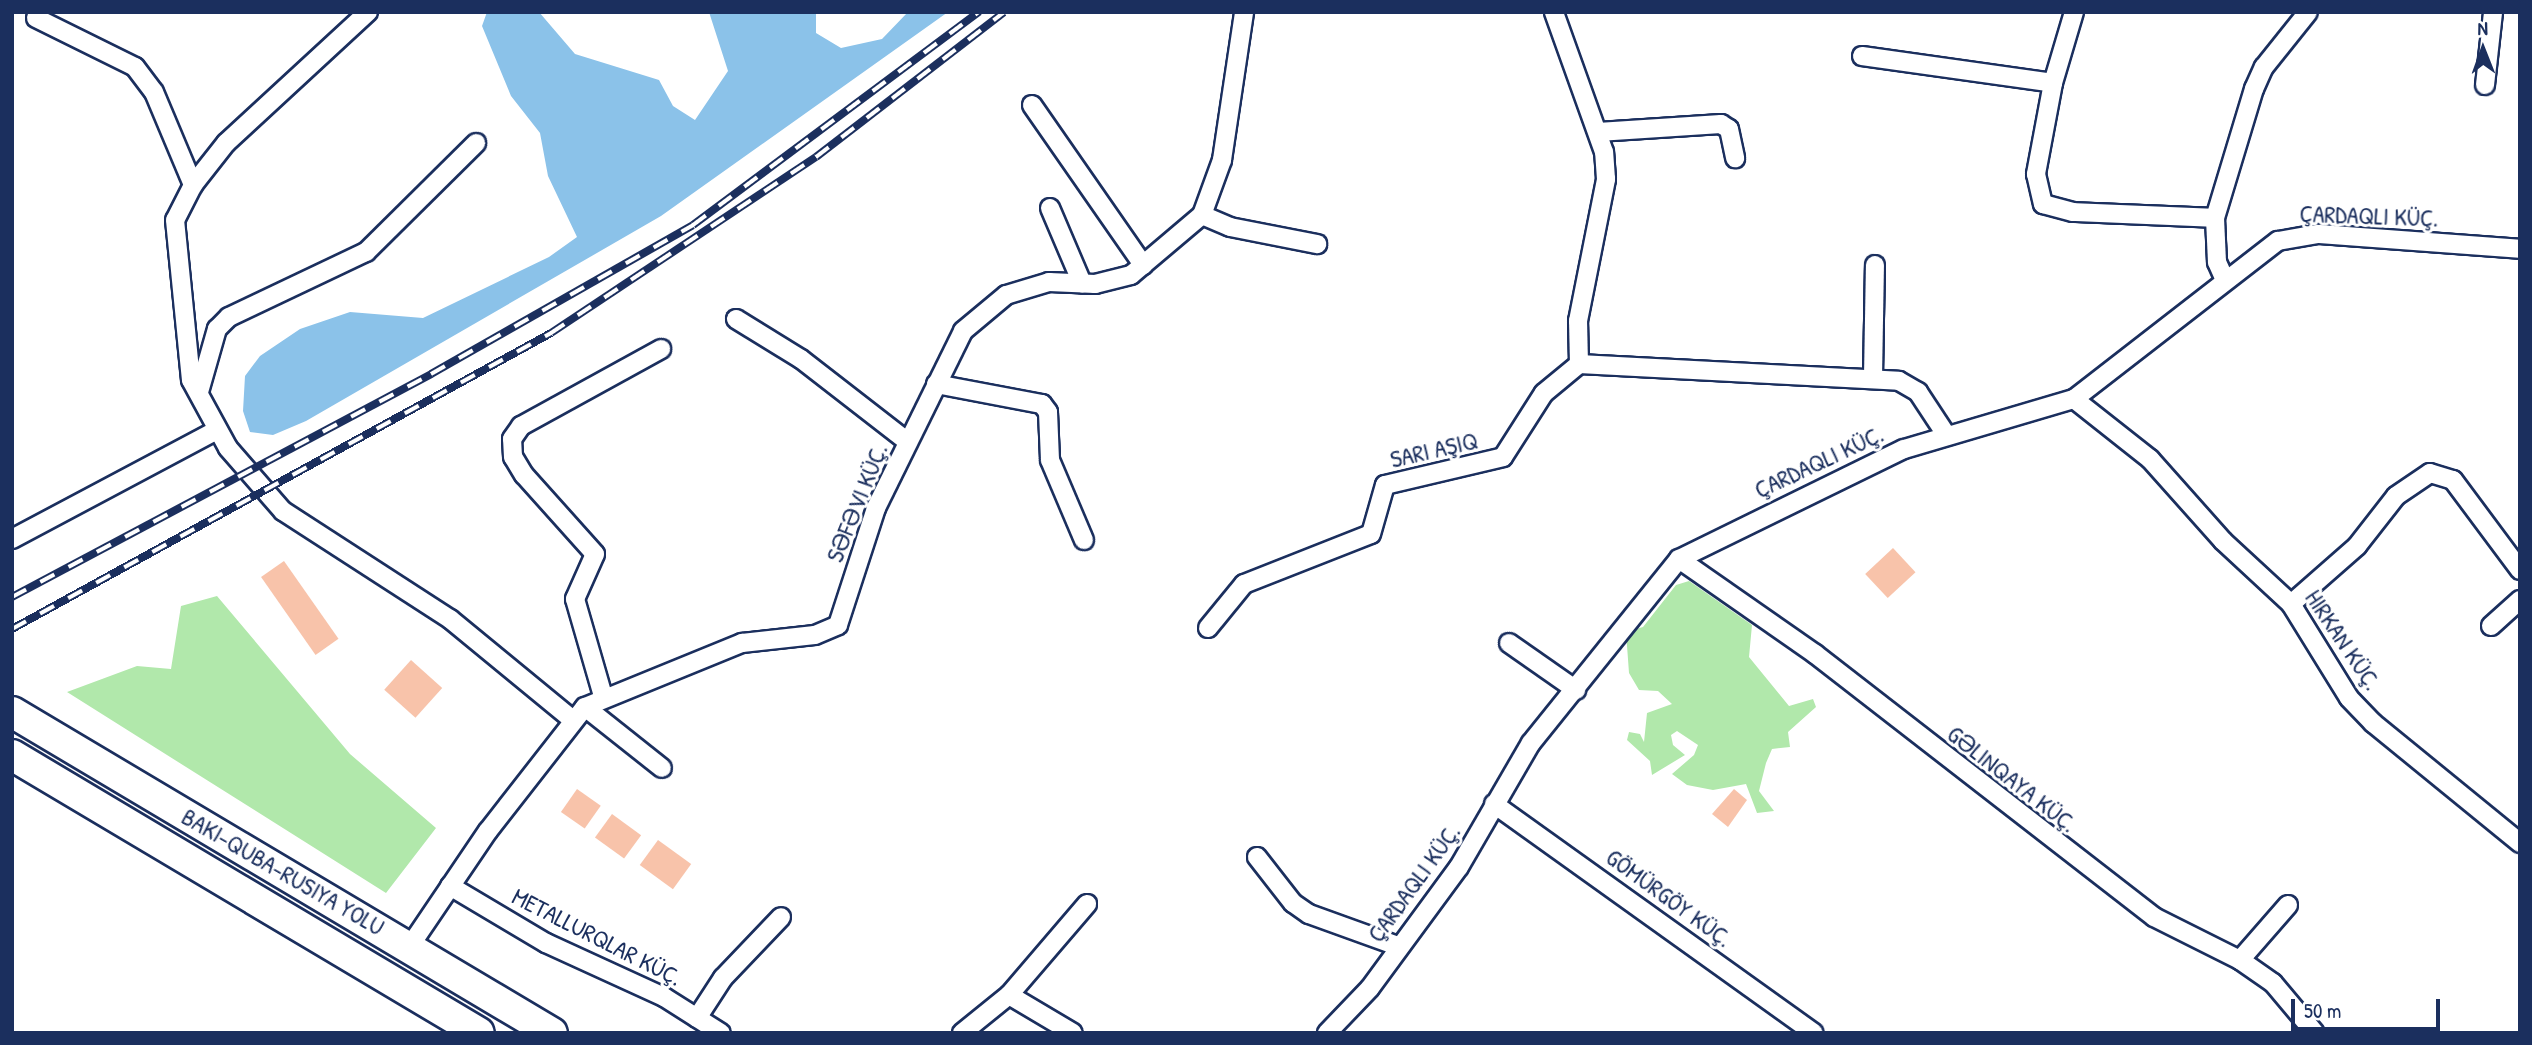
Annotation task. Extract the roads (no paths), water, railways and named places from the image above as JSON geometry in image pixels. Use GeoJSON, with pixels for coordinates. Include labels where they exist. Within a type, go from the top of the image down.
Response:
{"type":"FeatureCollection","features":[{"type":"Feature","properties":{"kind":"highway"},"geometry":{"type":"LineString","coordinates":[[12,712],[411,946],[552,1033]]}},
{"type":"Feature","properties":{"kind":"highway"},"geometry":{"type":"LineString","coordinates":[[12,755],[479,1033]]}},
{"type":"Feature","properties":{"kind":"street"},"geometry":{"type":"LineString","coordinates":[[369,12],[226,143],[192,185],[175,220],[188,359],[200,392],[217,430],[284,511],[450,619],[579,713],[662,768]]}},
{"type":"Feature","properties":{"kind":"street","name":"SƏFƏVI KÜÇ."},"geometry":{"type":"LineString","coordinates":[[411,946],[450,886],[579,713],[603,696],[742,643],[815,635],[838,625],[864,538],[963,331],[982,309],[1006,295],[1049,282],[1113,282],[1143,265],[1202,215],[1222,160],[1244,12]]}},
{"type":"Feature","properties":{"kind":"street"},"geometry":{"type":"LineString","coordinates":[[1554,12],[1598,132],[1606,189],[1578,321],[1579,364]]}},
{"type":"Feature","properties":{"kind":"street"},"geometry":{"type":"LineString","coordinates":[[2074,12],[2053,83],[2036,174],[2043,204],[2073,212],[2216,218]]}},
{"type":"Feature","properties":{"kind":"street"},"geometry":{"type":"LineString","coordinates":[[2225,280],[2217,262],[2216,218],[2264,67],[2308,12]]}},
{"type":"Feature","properties":{"kind":"street"},"geometry":{"type":"LineString","coordinates":[[2485,85],[2493,12]]}},
{"type":"Feature","properties":{"kind":"street"},"geometry":{"type":"LineString","coordinates":[[36,18],[135,67],[154,92],[192,185]]}},
{"type":"Feature","properties":{"kind":"street"},"geometry":{"type":"LineString","coordinates":[[1862,56],[2053,83]]}},
{"type":"Feature","properties":{"kind":"street"},"geometry":{"type":"LineString","coordinates":[[1032,104],[1143,265]]}},
{"type":"Feature","properties":{"kind":"street"},"geometry":{"type":"LineString","coordinates":[[1598,132],[1721,124],[1729,129],[1735,158]]}},
{"type":"Feature","properties":{"kind":"street"},"geometry":{"type":"LineString","coordinates":[[200,392],[217,329],[229,317],[366,252],[476,143]]}},
{"type":"Feature","properties":{"kind":"street"},"geometry":{"type":"LineString","coordinates":[[1050,208],[1082,283]]}},
{"type":"Feature","properties":{"kind":"street"},"geometry":{"type":"LineString","coordinates":[[1202,215],[1230,227],[1317,244]]}},
{"type":"Feature","properties":{"kind":"street"},"geometry":{"type":"LineString","coordinates":[[1327,1033],[1370,988],[1398,946],[1459,867],[1531,743],[1576,690],[1649,590],[1679,559],[1715,537],[1945,433],[2074,399],[2225,280],[2278,242],[2297,235],[2520,249]]}},
{"type":"Feature","properties":{"kind":"street"},"geometry":{"type":"LineString","coordinates":[[1873,377],[1875,265]]}},
{"type":"Feature","properties":{"kind":"street"},"geometry":{"type":"LineString","coordinates":[[736,319],[800,359],[908,442]]}},
{"type":"Feature","properties":{"kind":"street"},"geometry":{"type":"LineString","coordinates":[[603,696],[575,599],[596,554],[524,475],[513,457],[512,439],[521,426],[661,349]]}},
{"type":"Feature","properties":{"kind":"street"},"geometry":{"type":"LineString","coordinates":[[1208,628],[1244,584],[1371,534],[1385,485],[1503,457],[1544,393],[1579,364],[1873,377],[1899,381],[1918,393],[1945,433]]}},
{"type":"Feature","properties":{"kind":"street"},"geometry":{"type":"LineString","coordinates":[[936,384],[1042,404],[1048,412],[1050,460],[1084,540]]}},
{"type":"Feature","properties":{"kind":"street","name":"HIRKAN KÜÇ."},"geometry":{"type":"LineString","coordinates":[[2074,399],[2150,459],[2222,541],[2291,604],[2349,698],[2520,842]]}},
{"type":"Feature","properties":{"kind":"street"},"geometry":{"type":"LineString","coordinates":[[12,539],[217,430]]}},
{"type":"Feature","properties":{"kind":"street"},"geometry":{"type":"LineString","coordinates":[[2291,604],[2357,546],[2396,496],[2430,473],[2453,480],[2520,570]]}},
{"type":"Feature","properties":{"kind":"street","name":"GƏLINQAYA KÜÇ."},"geometry":{"type":"LineString","coordinates":[[1679,559],[1815,654],[2154,917],[2240,960],[2273,983],[2315,1033]]}},
{"type":"Feature","properties":{"kind":"street"},"geometry":{"type":"LineString","coordinates":[[2491,626],[2520,600]]}},
{"type":"Feature","properties":{"kind":"street"},"geometry":{"type":"LineString","coordinates":[[1509,643],[1576,690]]}},
{"type":"Feature","properties":{"kind":"street","name":"GÖMÜRGÖY KÜÇ."},"geometry":{"type":"LineString","coordinates":[[1494,804],[1814,1033]]}},
{"type":"Feature","properties":{"kind":"street"},"geometry":{"type":"LineString","coordinates":[[1257,857],[1293,903],[1309,914],[1398,946]]}},
{"type":"Feature","properties":{"kind":"street","name":"METALLURQLAR KÜÇ."},"geometry":{"type":"LineString","coordinates":[[450,886],[546,943],[632,980],[721,1033]]}},
{"type":"Feature","properties":{"kind":"street"},"geometry":{"type":"LineString","coordinates":[[962,1033],[1009,995],[1087,904]]}},
{"type":"Feature","properties":{"kind":"street"},"geometry":{"type":"LineString","coordinates":[[2240,960],[2288,905]]}},
{"type":"Feature","properties":{"kind":"street"},"geometry":{"type":"LineString","coordinates":[[697,1018],[723,978],[780,917]]}},
{"type":"Feature","properties":{"kind":"street"},"geometry":{"type":"LineString","coordinates":[[1009,995],[1073,1033]]}},
{"type":"Feature","properties":{"kind":"water"},"geometry":{"type":"Polygon","coordinates":[[[487,12],[539,12],[575,54],[659,80],[673,106],[695,120],[728,71],[709,12],[816,12],[816,33],[841,48],[882,39],[908,12],[948,12],[661,216],[306,421],[273,435],[250,432],[243,411],[245,376],[260,356],[300,329],[350,312],[423,318],[549,257],[577,237],[548,176],[540,133],[511,96],[482,26],[487,12]]]}},
{"type":"Feature","properties":{"kind":"railway"},"geometry":{"type":"LineString","coordinates":[[12,597],[431,374],[693,225],[979,12]]}},
{"type":"Feature","properties":{"kind":"railway"},"geometry":{"type":"LineString","coordinates":[[12,629],[551,333],[816,157],[1004,12]]}}]}
